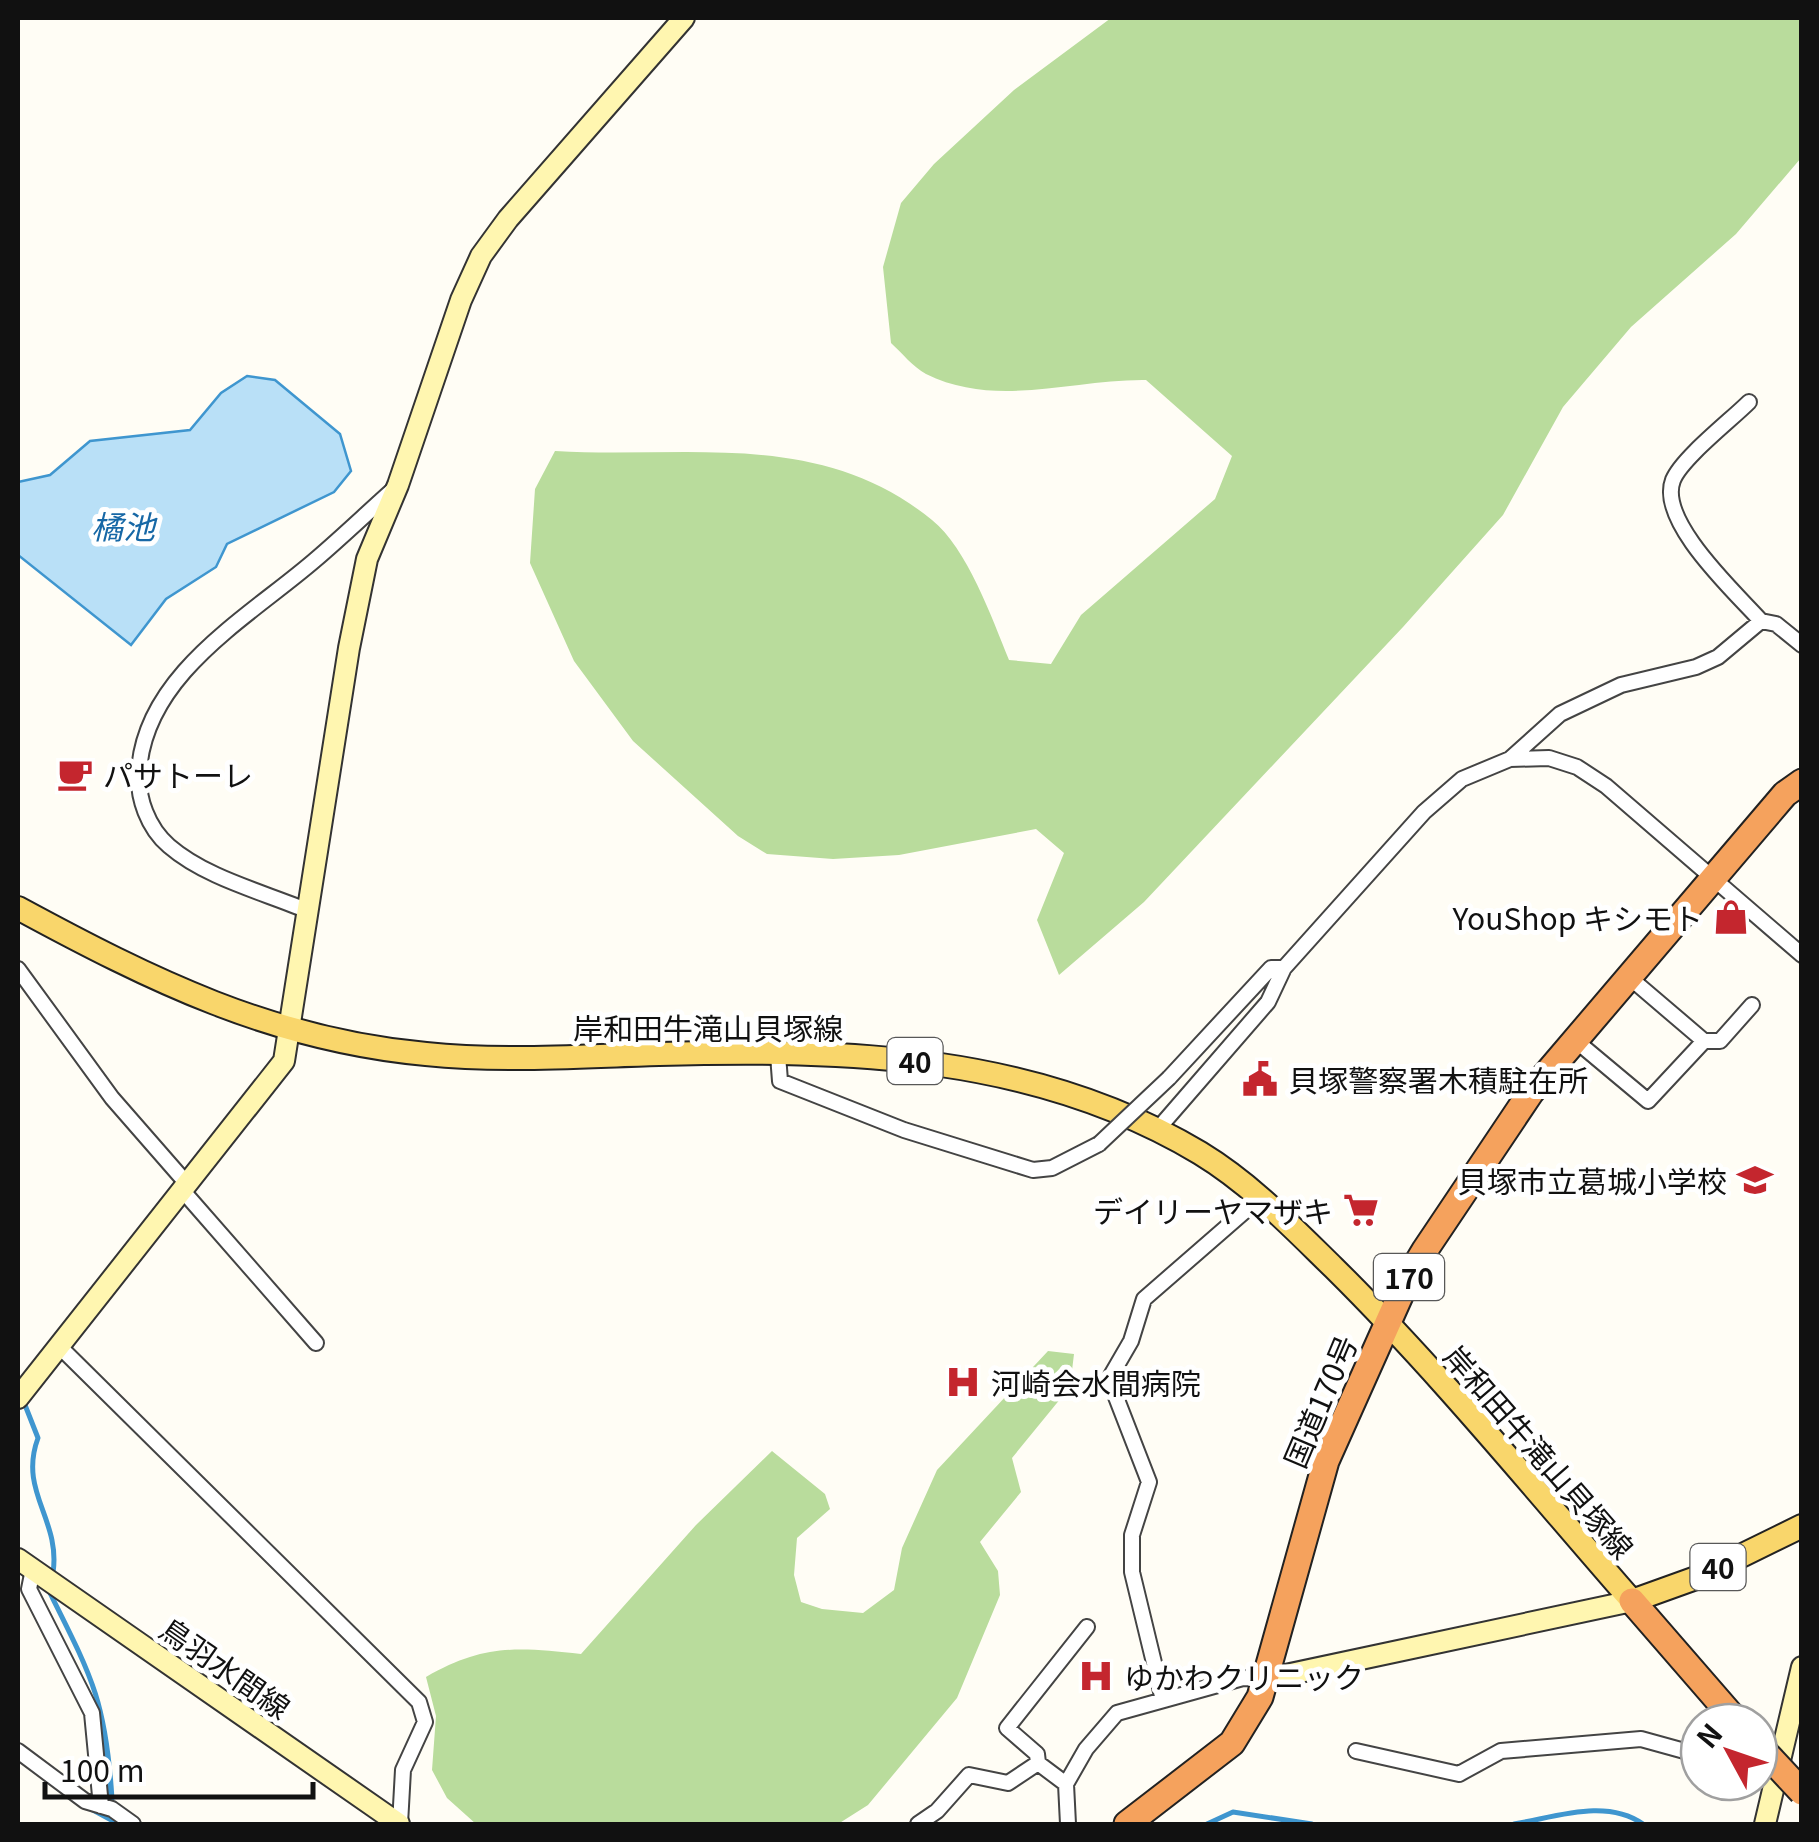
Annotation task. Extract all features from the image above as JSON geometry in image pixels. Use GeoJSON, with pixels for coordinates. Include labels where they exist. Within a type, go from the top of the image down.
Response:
{"type":"FeatureCollection","features":[{"type":"Feature","properties":{"kind":"highway","name":"国道170号"},"geometry":{"type":"LineString","coordinates":[[1126,1824],[1232,1742],[1267,1679],[1317,1486],[1388,1322],[1407,1280],[1508,1123],[1784,794],[1802,782]]}},
{"type":"Feature","properties":{"kind":"highway"},"geometry":{"type":"LineString","coordinates":[[1632,1601],[1720,1702]]}},
{"type":"Feature","properties":{"kind":"highway"},"geometry":{"type":"LineString","coordinates":[[1779,1767],[1802,1792]]}},
{"type":"Feature","properties":{"kind":"main road","name":"岸和田牛滝山貝塚線"},"geometry":{"type":"LineString","coordinates":[[18,908],[148,978],[292,1032],[453,1056],[892,1058],[1009,1074],[1081,1096],[1157,1130],[1217,1165],[1260,1198],[1388,1322],[1632,1601],[1696,1578],[1802,1526]]}},
{"type":"Feature","properties":{"kind":"street"},"geometry":{"type":"LineString","coordinates":[[18,1398],[284,1061],[292,1032],[349,648],[368,559],[398,485],[461,300],[481,256],[508,218],[684,18]]}},
{"type":"Feature","properties":{"kind":"street"},"geometry":{"type":"LineString","coordinates":[[1750,402],[1674,476],[1670,494],[1694,549],[1761,621],[1776,624],[1802,645]]}},
{"type":"Feature","properties":{"kind":"street"},"geometry":{"type":"LineString","coordinates":[[308,911],[197,864],[168,844],[149,820],[138,787],[141,742],[168,691],[218,639],[398,485]]}},
{"type":"Feature","properties":{"kind":"street"},"geometry":{"type":"LineString","coordinates":[[1157,1130],[1268,1002],[1284,968],[1424,812],[1462,779],[1510,759],[1560,714],[1621,684],[1707,662],[1761,621]]}},
{"type":"Feature","properties":{"kind":"street"},"geometry":{"type":"LineString","coordinates":[[1510,759],[1549,758],[1577,767],[1714,877],[1802,955]]}},
{"type":"Feature","properties":{"kind":"street"},"geometry":{"type":"LineString","coordinates":[[18,968],[112,1098],[316,1343]]}},
{"type":"Feature","properties":{"kind":"street"},"geometry":{"type":"LineString","coordinates":[[778,1055],[780,1082],[904,1130],[1033,1170],[1052,1168],[1082,1156],[1169,1078],[1271,968],[1284,968]]}},
{"type":"Feature","properties":{"kind":"street"},"geometry":{"type":"LineString","coordinates":[[1629,977],[1704,1041],[1720,1041],[1752,1005]]}},
{"type":"Feature","properties":{"kind":"street"},"geometry":{"type":"LineString","coordinates":[[1575,1040],[1648,1101],[1704,1041]]}},
{"type":"Feature","properties":{"kind":"street"},"geometry":{"type":"LineString","coordinates":[[1163,1700],[1132,1572],[1132,1535],[1148,1482],[1109,1379],[1132,1341],[1144,1299],[1260,1198]]}},
{"type":"Feature","properties":{"kind":"street"},"geometry":{"type":"LineString","coordinates":[[59,1346],[419,1702],[424,1722],[419,1743],[403,1770],[400,1824]]}},
{"type":"Feature","properties":{"kind":"street"},"geometry":{"type":"LineString","coordinates":[[25,1564],[29,1589],[92,1713],[101,1806]]}},
{"type":"Feature","properties":{"kind":"street","name":"鳥羽水間線"},"geometry":{"type":"LineString","coordinates":[[25,1564],[400,1824]]}},
{"type":"Feature","properties":{"kind":"street"},"geometry":{"type":"LineString","coordinates":[[1068,1824],[1066,1784],[1086,1749],[1117,1713],[1244,1678],[1267,1679],[1632,1601]]}},
{"type":"Feature","properties":{"kind":"street"},"geometry":{"type":"LineString","coordinates":[[1066,1784],[1038,1763],[1036,1754],[1007,1728],[1087,1627]]}},
{"type":"Feature","properties":{"kind":"street"},"geometry":{"type":"LineString","coordinates":[[1779,1743],[1797,1706],[1802,1667]]}},
{"type":"Feature","properties":{"kind":"street"},"geometry":{"type":"LineString","coordinates":[[1356,1751],[1460,1774],[1502,1751],[1642,1738],[1679,1749]]}},
{"type":"Feature","properties":{"kind":"street"},"geometry":{"type":"LineString","coordinates":[[18,1751],[85,1801],[134,1824]]}},
{"type":"Feature","properties":{"kind":"street"},"geometry":{"type":"LineString","coordinates":[[918,1824],[969,1775],[1008,1783],[1038,1763]]}},
{"type":"Feature","properties":{"kind":"green space"},"geometry":{"type":"Polygon","coordinates":[[[1111,18],[1801,18],[1801,158],[1736,234],[1631,327],[1563,407],[1503,515],[1403,627],[1144,902],[1059,975],[1037,920],[1064,853],[1036,829],[899,855],[833,859],[767,854],[738,836],[633,741],[574,661],[530,563],[535,489],[555,451],[702,452],[798,460],[844,472],[889,491],[932,520],[945,532],[967,566],[1009,660],[1051,664],[1081,615],[1215,499],[1232,456],[1146,380],[1007,391],[980,390],[926,374],[891,343],[883,267],[901,203],[934,164],[1014,90],[1111,18]]]}},
{"type":"Feature","properties":{"kind":"green space"},"geometry":{"type":"Polygon","coordinates":[[[1048,1351],[1074,1354],[1070,1387],[1012,1458],[1021,1492],[980,1542],[998,1571],[1000,1595],[957,1698],[868,1805],[838,1824],[476,1824],[447,1798],[432,1770],[436,1716],[426,1677],[465,1658],[501,1650],[581,1654],[696,1525],[772,1451],[825,1494],[830,1509],[797,1538],[794,1575],[801,1602],[822,1609],[863,1613],[894,1590],[902,1548],[937,1470],[1048,1351]]]}},
{"type":"Feature","properties":{"kind":"water","name":"橘池"},"geometry":{"type":"Polygon","coordinates":[[[247,376],[275,380],[340,434],[351,471],[334,492],[227,544],[216,567],[166,599],[131,645],[18,555],[18,482],[50,475],[90,441],[190,430],[221,393],[247,376]]]}},
{"type":"Feature","properties":{"kind":"waterway"},"geometry":{"type":"LineString","coordinates":[[25,1405],[38,1438],[33,1474],[51,1537],[53,1573]]}},
{"type":"Feature","properties":{"kind":"waterway"},"geometry":{"type":"LineString","coordinates":[[50,1593],[77,1647],[101,1713],[112,1799]]}},
{"type":"Feature","properties":{"kind":"waterway"},"geometry":{"type":"LineString","coordinates":[[99,1722],[108,1798]]}},
{"type":"Feature","properties":{"kind":"waterway"},"geometry":{"type":"LineString","coordinates":[[91,1809],[115,1822]]}},
{"type":"Feature","properties":{"kind":"waterway"},"geometry":{"type":"LineString","coordinates":[[1514,1824],[1597,1811],[1629,1816],[1643,1824]]}},
{"type":"Feature","properties":{"kind":"waterway"},"geometry":{"type":"LineString","coordinates":[[1207,1824],[1233,1812],[1312,1824]]}},
{"type":"Feature","properties":{"kind":"place","name":"パサトーレ"},"geometry":{"type":"Point","coordinates":[75,774]}},
{"type":"Feature","properties":{"kind":"place","name":"YouShop キシモト"},"geometry":{"type":"Point","coordinates":[1731,917]}},
{"type":"Feature","properties":{"kind":"place","name":"貝塚警察署木積駐在所"},"geometry":{"type":"Point","coordinates":[1260,1079]}},
{"type":"Feature","properties":{"kind":"place","name":"貝塚市立葛城小学校"},"geometry":{"type":"Point","coordinates":[1755,1180]}},
{"type":"Feature","properties":{"kind":"place","name":"デイリーヤマザキ"},"geometry":{"type":"Point","coordinates":[1361,1210]}},
{"type":"Feature","properties":{"kind":"place","name":"河崎会水間病院"},"geometry":{"type":"Point","coordinates":[963,1382]}},
{"type":"Feature","properties":{"kind":"place","name":"ゆかわクリニック"},"geometry":{"type":"Point","coordinates":[1096,1676]}}]}
